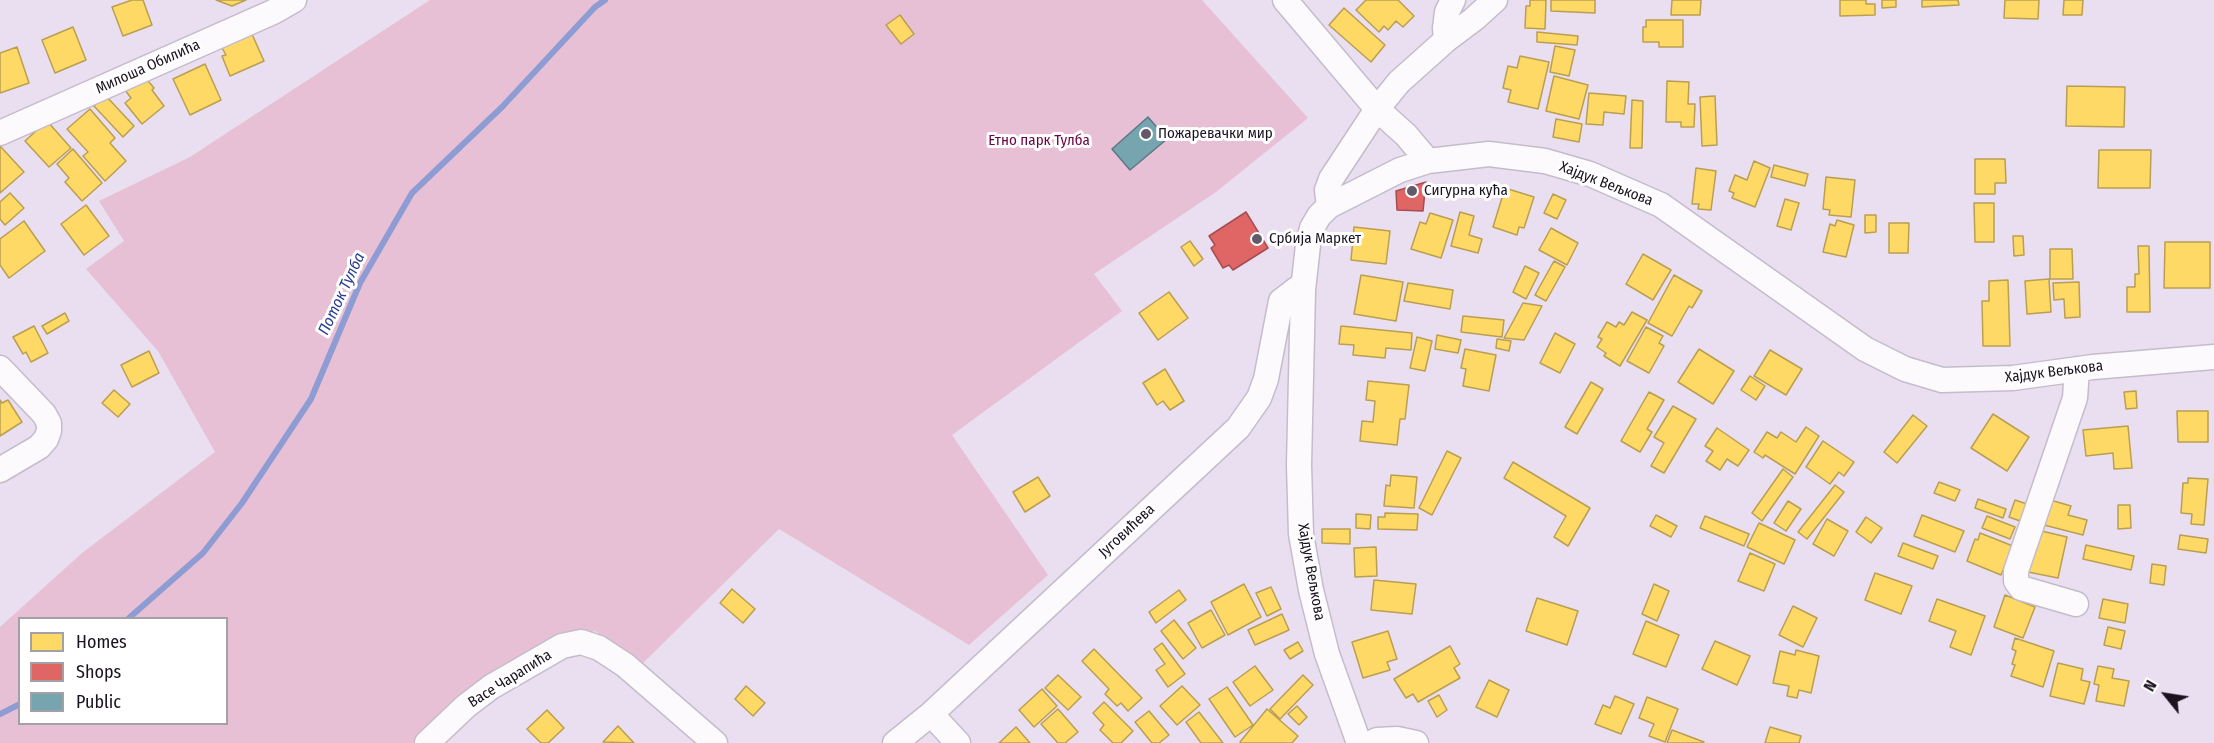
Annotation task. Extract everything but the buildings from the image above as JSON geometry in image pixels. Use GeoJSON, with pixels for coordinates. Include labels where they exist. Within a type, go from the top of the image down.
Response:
{"type":"FeatureCollection","features":[{"type":"Feature","properties":{"kind":"street","name":"Милоша Обилића"},"geometry":{"type":"LineString","coordinates":[[0,134],[273,12],[294,0]]}},
{"type":"Feature","properties":{"kind":"street"},"geometry":{"type":"LineString","coordinates":[[1285,0],[1377,109],[1406,135],[1428,160]]}},
{"type":"Feature","properties":{"kind":"street"},"geometry":{"type":"LineString","coordinates":[[1446,40],[1444,28],[1447,12],[1454,0]]}},
{"type":"Feature","properties":{"kind":"street"},"geometry":{"type":"LineString","coordinates":[[1329,206],[1327,190],[1330,179],[1377,109],[1399,82],[1495,0]]}},
{"type":"Feature","properties":{"kind":"street","name":"Хајдук Вељкова"},"geometry":{"type":"LineString","coordinates":[[1359,743],[1327,654],[1311,590],[1301,534],[1299,465],[1303,290],[1308,245],[1312,228],[1319,216],[1329,206],[1400,170],[1428,160],[1489,154],[1545,161],[1590,174],[1661,205],[1865,349],[1905,369],[1942,380],[2013,378],[2077,369],[2214,357]]}},
{"type":"Feature","properties":{"kind":"street","name":"Југовићева"},"geometry":{"type":"LineString","coordinates":[[895,743],[931,714],[1238,428],[1259,398],[1266,379],[1281,301],[1298,288],[1303,290]]}},
{"type":"Feature","properties":{"kind":"street"},"geometry":{"type":"LineString","coordinates":[[0,368],[44,414],[49,423],[46,439],[39,447],[0,470]]}},
{"type":"Feature","properties":{"kind":"street"},"geometry":{"type":"LineString","coordinates":[[2076,604],[2020,588],[2016,581],[2016,571],[2075,398],[2077,369]]}},
{"type":"Feature","properties":{"kind":"street","name":"Васе Чарапића"},"geometry":{"type":"LineString","coordinates":[[427,743],[466,706],[491,687],[562,646],[581,642],[599,648],[625,665],[716,743]]}},
{"type":"Feature","properties":{"kind":"street"},"geometry":{"type":"LineString","coordinates":[[931,714],[958,743]]}},
{"type":"Feature","properties":{"kind":"street"},"geometry":{"type":"LineString","coordinates":[[1371,743],[1377,740],[1397,739],[1416,743]]}},
{"type":"Feature","properties":{"kind":"green space","name":"Етно парк Тулба"},"geometry":{"type":"Polygon","coordinates":[[[430,0],[1202,0],[1308,118],[1216,192],[1094,274],[1122,311],[952,435],[1048,575],[969,645],[779,529],[642,664],[595,631],[559,641],[431,743],[0,743],[0,627],[82,553],[215,452],[158,351],[86,269],[124,241],[99,201],[190,157],[430,0]]]}},
{"type":"Feature","properties":{"kind":"waterway","name":"Поток Тулба"},"geometry":{"type":"LineString","coordinates":[[130,617],[203,553],[242,503],[311,399],[360,283],[412,193],[502,107],[595,7],[605,0]]}},
{"type":"Feature","properties":{"kind":"waterway","name":"Поток Тулба"},"geometry":{"type":"LineString","coordinates":[[0,714],[18,705]]}},
{"type":"Feature","properties":{"kind":"place","name":"Пожаревачки мир"},"geometry":{"type":"Point","coordinates":[1146,134]}},
{"type":"Feature","properties":{"kind":"place","name":"Сигурна кућа"},"geometry":{"type":"Point","coordinates":[1412,191]}},
{"type":"Feature","properties":{"kind":"place","name":"Србија Маркет"},"geometry":{"type":"Point","coordinates":[1257,239]}}]}
